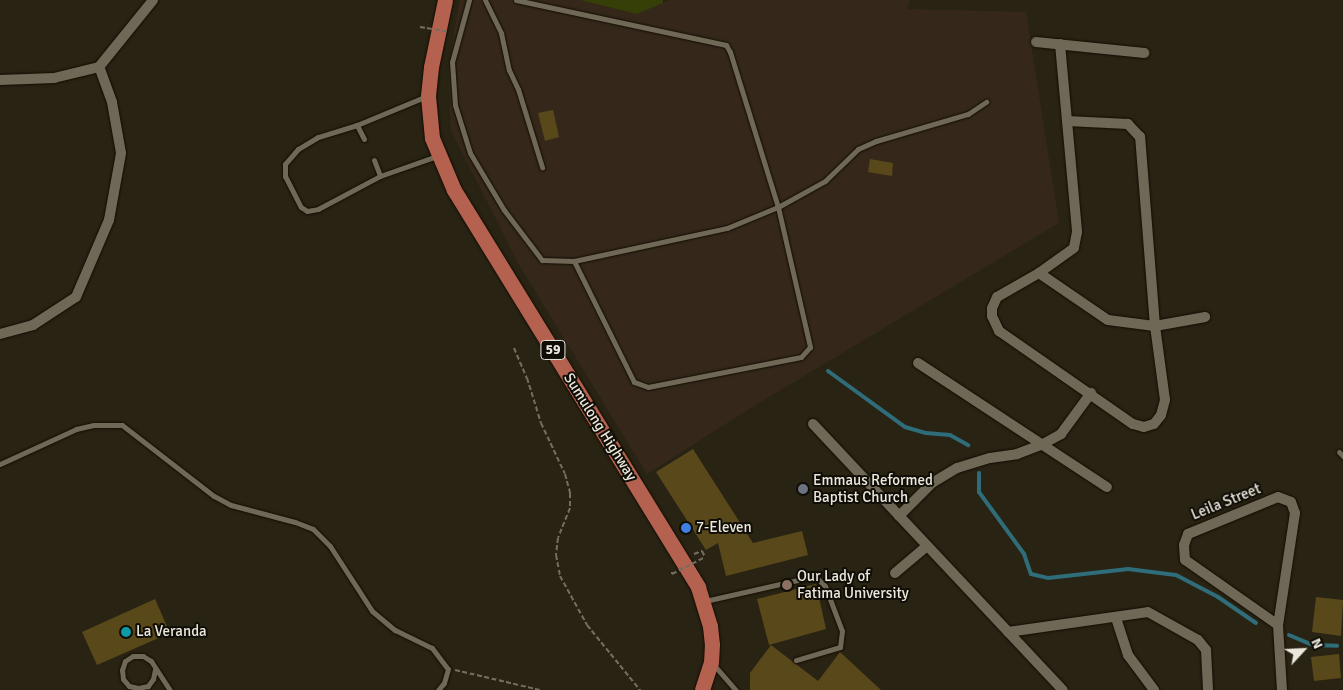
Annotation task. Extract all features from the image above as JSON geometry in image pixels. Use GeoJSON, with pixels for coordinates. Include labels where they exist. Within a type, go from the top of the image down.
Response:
{"type":"FeatureCollection","features":[{"type":"Feature","properties":{"kind":"main road","name":"Sumulong Highway"},"geometry":{"type":"LineString","coordinates":[[445,0],[431,66],[428,96],[432,138],[454,190],[698,587],[710,626],[711,662],[702,690]]}},
{"type":"Feature","properties":{"kind":"street"},"geometry":{"type":"LineString","coordinates":[[0,80],[54,78],[99,67],[153,0]]}},
{"type":"Feature","properties":{"kind":"street"},"geometry":{"type":"LineString","coordinates":[[1036,42],[1144,52]]}},
{"type":"Feature","properties":{"kind":"street"},"geometry":{"type":"LineString","coordinates":[[1060,44],[1077,232],[1076,240],[1074,248],[1039,273],[997,297],[992,308],[992,316],[999,331],[1091,393],[1133,424],[1144,427],[1154,424],[1161,415],[1165,400],[1155,326],[1140,137],[1128,124],[1067,121]]}},
{"type":"Feature","properties":{"kind":"street"},"geometry":{"type":"LineString","coordinates":[[0,334],[34,325],[76,297],[109,220],[121,153],[112,102],[99,67]]}},
{"type":"Feature","properties":{"kind":"street"},"geometry":{"type":"LineString","coordinates":[[1039,273],[1108,320],[1155,326],[1205,317]]}},
{"type":"Feature","properties":{"kind":"street"},"geometry":{"type":"LineString","coordinates":[[918,363],[1107,487]]}},
{"type":"Feature","properties":{"kind":"street"},"geometry":{"type":"LineString","coordinates":[[899,516],[932,483],[957,468],[990,458],[1017,454],[1043,444],[1061,434],[1091,393]]}},
{"type":"Feature","properties":{"kind":"street"},"geometry":{"type":"LineString","coordinates":[[813,424],[1063,690]]}},
{"type":"Feature","properties":{"kind":"street","name":"Leila Street"},"geometry":{"type":"LineString","coordinates":[[1278,625],[1185,560],[1184,545],[1188,534],[1278,498],[1290,502],[1295,513],[1278,625],[1282,690]]}},
{"type":"Feature","properties":{"kind":"street"},"geometry":{"type":"LineString","coordinates":[[895,573],[927,546]]}},
{"type":"Feature","properties":{"kind":"street"},"geometry":{"type":"LineString","coordinates":[[1008,632],[1148,612],[1198,640],[1206,650],[1208,690]]}},
{"type":"Feature","properties":{"kind":"street"},"geometry":{"type":"LineString","coordinates":[[1116,618],[1128,655],[1154,690]]}},
{"type":"Feature","properties":{"kind":"lane"},"geometry":{"type":"LineString","coordinates":[[469,0],[452,62],[455,105],[470,153],[504,210],[542,260],[574,261],[726,228],[778,207],[825,181],[858,149],[876,141],[968,114],[986,102]]}},
{"type":"Feature","properties":{"kind":"lane"},"geometry":{"type":"LineString","coordinates":[[485,0],[501,34],[508,70],[518,89],[542,167]]}},
{"type":"Feature","properties":{"kind":"lane"},"geometry":{"type":"LineString","coordinates":[[516,0],[726,45],[733,61],[778,207],[810,347],[801,357],[648,387],[634,382],[574,261]]}},
{"type":"Feature","properties":{"kind":"lane"},"geometry":{"type":"LineString","coordinates":[[428,96],[357,125],[318,137],[298,149],[285,164],[285,176],[301,207],[307,211],[318,209],[380,176],[439,155]]}},
{"type":"Feature","properties":{"kind":"lane"},"geometry":{"type":"LineString","coordinates":[[357,125],[364,139]]}},
{"type":"Feature","properties":{"kind":"lane"},"geometry":{"type":"LineString","coordinates":[[374,160],[380,176]]}},
{"type":"Feature","properties":{"kind":"lane"},"geometry":{"type":"LineString","coordinates":[[0,464],[76,429],[94,425],[122,425],[214,496],[231,505],[295,522],[313,530],[330,546],[372,610],[396,630],[432,648],[448,669],[444,683],[438,690]]}},
{"type":"Feature","properties":{"kind":"lane"},"geometry":{"type":"LineString","coordinates":[[703,602],[814,576],[825,586],[842,631],[840,647],[796,660]]}},
{"type":"Feature","properties":{"kind":"lane"},"geometry":{"type":"LineString","coordinates":[[155,669],[154,678],[148,686],[131,688],[123,679],[122,670],[126,661],[133,656],[142,656],[150,661],[170,690]]}},
{"type":"Feature","properties":{"kind":"lane"},"geometry":{"type":"LineString","coordinates":[[711,662],[736,690]]}},
{"type":"Feature","properties":{"kind":"path"},"geometry":{"type":"LineString","coordinates":[[420,27],[450,32]]}},
{"type":"Feature","properties":{"kind":"path"},"geometry":{"type":"LineString","coordinates":[[514,348],[528,378],[541,423],[565,474],[570,493],[570,508],[558,538],[556,555],[560,576],[587,625],[640,690]]}},
{"type":"Feature","properties":{"kind":"path"},"geometry":{"type":"LineString","coordinates":[[672,572],[672,574],[705,557]]}},
{"type":"Feature","properties":{"kind":"path"},"geometry":{"type":"LineString","coordinates":[[448,669],[540,690]]}},
{"type":"Feature","properties":{"kind":"shaded area"},"geometry":{"type":"Polygon","coordinates":[[[460,0],[580,0],[637,14],[669,0],[910,0],[907,9],[1026,12],[1059,223],[749,409],[647,474],[518,263],[451,130],[448,67],[460,0]]]}},
{"type":"Feature","properties":{"kind":"green space"},"geometry":{"type":"Polygon","coordinates":[[[580,0],[663,0],[663,3],[637,14],[580,0]]]}},
{"type":"Feature","properties":{"kind":"building"},"geometry":{"type":"Polygon","coordinates":[[[553,110],[559,137],[545,141],[538,113],[553,110]]]}},
{"type":"Feature","properties":{"kind":"building"},"geometry":{"type":"Polygon","coordinates":[[[870,159],[893,163],[892,176],[868,172],[870,159]]]}},
{"type":"Feature","properties":{"kind":"building"},"geometry":{"type":"Polygon","coordinates":[[[693,449],[753,543],[802,531],[808,555],[726,576],[718,543],[706,550],[656,472],[693,449]]]}},
{"type":"Feature","properties":{"kind":"building"},"geometry":{"type":"Polygon","coordinates":[[[816,584],[826,629],[769,645],[757,599],[816,584]]]}},
{"type":"Feature","properties":{"kind":"building"},"geometry":{"type":"Polygon","coordinates":[[[1316,597],[1343,600],[1341,636],[1312,632],[1316,597]]]}},
{"type":"Feature","properties":{"kind":"building","name":"La Veranda"},"geometry":{"type":"Polygon","coordinates":[[[155,599],[170,633],[97,665],[82,632],[155,599]]]}},
{"type":"Feature","properties":{"kind":"building"},"geometry":{"type":"Polygon","coordinates":[[[771,645],[818,681],[840,652],[881,690],[750,690],[750,673],[771,645]]]}},
{"type":"Feature","properties":{"kind":"building"},"geometry":{"type":"Polygon","coordinates":[[[1339,654],[1341,678],[1314,681],[1311,657],[1339,654]]]}},
{"type":"Feature","properties":{"kind":"waterway"},"geometry":{"type":"LineString","coordinates":[[828,371],[905,427],[926,433],[950,435],[968,445]]}},
{"type":"Feature","properties":{"kind":"waterway"},"geometry":{"type":"LineString","coordinates":[[979,473],[979,492],[1024,554],[1031,574],[1048,578],[1128,569],[1176,575],[1218,597],[1256,623]]}},
{"type":"Feature","properties":{"kind":"waterway"},"geometry":{"type":"LineString","coordinates":[[1289,635],[1313,645],[1337,646]]}},
{"type":"Feature","properties":{"kind":"place","name":"Emmaus Reformed Baptist Church"},"geometry":{"type":"Point","coordinates":[803,489]}},
{"type":"Feature","properties":{"kind":"place","name":"7-Eleven"},"geometry":{"type":"Point","coordinates":[686,528]}},
{"type":"Feature","properties":{"kind":"place","name":"Our Lady of Fatima University"},"geometry":{"type":"Point","coordinates":[787,585]}},
{"type":"Feature","properties":{"kind":"place","name":"La Veranda"},"geometry":{"type":"Point","coordinates":[126,632]}}]}
